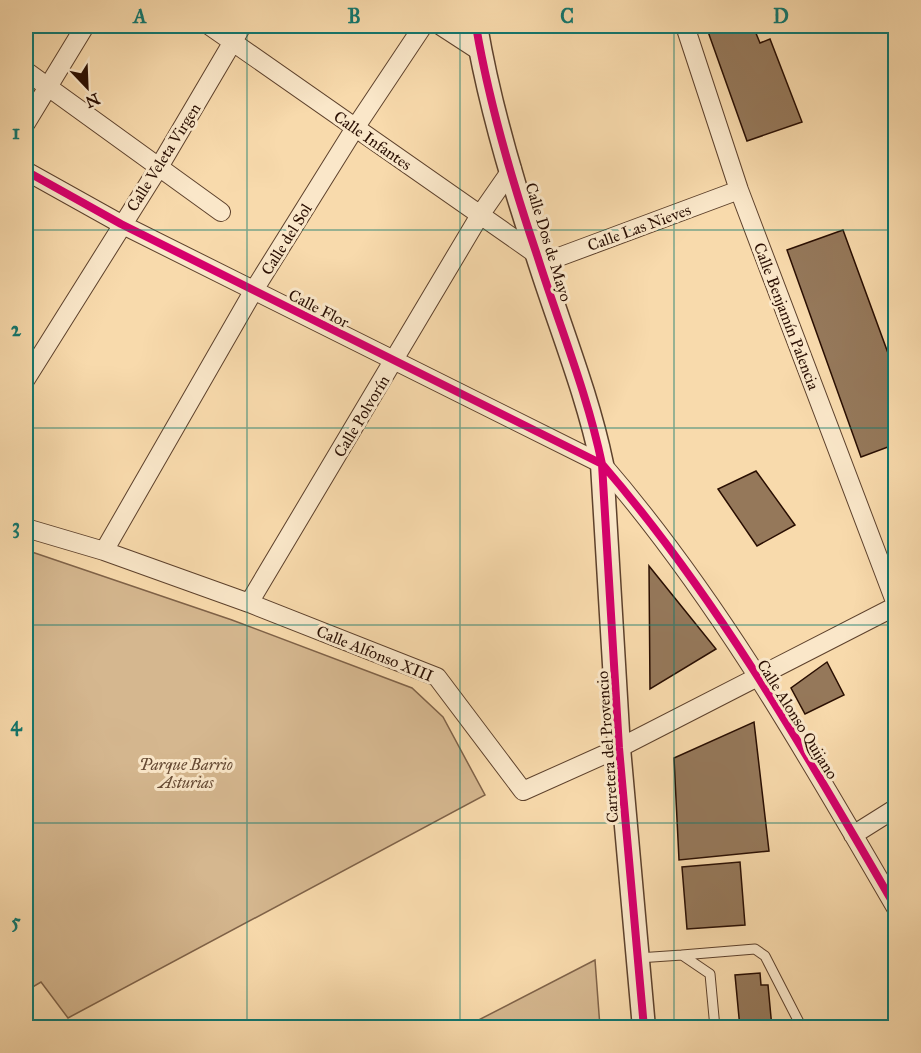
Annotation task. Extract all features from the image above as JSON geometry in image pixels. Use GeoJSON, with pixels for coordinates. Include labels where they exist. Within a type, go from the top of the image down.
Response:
{"type":"FeatureCollection","features":[{"type":"Feature","properties":{"kind":"street"},"geometry":{"type":"LineString","coordinates":[[26,123],[85,26]]}},
{"type":"Feature","properties":{"kind":"street","name":"Calle Infantes"},"geometry":{"type":"LineString","coordinates":[[210,26],[480,215],[538,259]]}},
{"type":"Feature","properties":{"kind":"street","name":"Calle Veleta Virgen"},"geometry":{"type":"LineString","coordinates":[[26,379],[121,224],[159,167],[243,26]]}},
{"type":"Feature","properties":{"kind":"street","name":"Calle del Sol"},"geometry":{"type":"LineString","coordinates":[[104,551],[254,290],[355,128],[423,26]]}},
{"type":"Feature","properties":{"kind":"street"},"geometry":{"type":"LineString","coordinates":[[441,26],[481,52]]}},
{"type":"Feature","properties":{"kind":"street","name":"Calle Dos de Mayo"},"geometry":{"type":"LineString","coordinates":[[476,26],[512,170],[538,259],[593,419],[602,464]]}},
{"type":"Feature","properties":{"kind":"street","name":"Calle Benjamín Palencia"},"geometry":{"type":"LineString","coordinates":[[685,26],[739,189],[896,605]]}},
{"type":"Feature","properties":{"kind":"street"},"geometry":{"type":"LineString","coordinates":[[26,71],[221,212]]}},
{"type":"Feature","properties":{"kind":"street","name":"Calle Polvorín"},"geometry":{"type":"LineString","coordinates":[[249,603],[480,215],[512,170]]}},
{"type":"Feature","properties":{"kind":"street","name":"Calle Flor"},"geometry":{"type":"LineString","coordinates":[[26,171],[121,224],[602,464]]}},
{"type":"Feature","properties":{"kind":"street","name":"Calle Las Nieves"},"geometry":{"type":"LineString","coordinates":[[538,259],[739,189]]}},
{"type":"Feature","properties":{"kind":"street","name":"Calle Alonso Quijano"},"geometry":{"type":"LineString","coordinates":[[602,464],[649,519],[757,676],[896,908]]}},
{"type":"Feature","properties":{"kind":"street","name":"Carretera del Provencio"},"geometry":{"type":"LineString","coordinates":[[602,464],[619,748],[644,1028]]}},
{"type":"Feature","properties":{"kind":"street","name":"Calle Alfonso XIII"},"geometry":{"type":"LineString","coordinates":[[29,527],[104,551],[249,603],[437,677],[523,791],[619,748],[757,676],[859,627],[896,605]]}},
{"type":"Feature","properties":{"kind":"street"},"geometry":{"type":"LineString","coordinates":[[853,835],[896,808]]}},
{"type":"Feature","properties":{"kind":"lane"},"geometry":{"type":"LineString","coordinates":[[638,958],[755,949],[765,956],[802,1028]]}},
{"type":"Feature","properties":{"kind":"lane"},"geometry":{"type":"LineString","coordinates":[[682,955],[710,974],[715,1028]]}},
{"type":"Feature","properties":{"kind":"green space","name":"Parque Barrio Asturias"},"geometry":{"type":"Polygon","coordinates":[[[26,550],[232,620],[412,688],[443,717],[485,795],[68,1018],[41,982],[26,991],[26,550]]]}},
{"type":"Feature","properties":{"kind":"green space"},"geometry":{"type":"Polygon","coordinates":[[[595,960],[600,1027],[465,1027],[595,960]]]}},
{"type":"Feature","properties":{"kind":"building"},"geometry":{"type":"Polygon","coordinates":[[[706,26],[753,26],[760,43],[770,39],[802,122],[747,141],[706,26]]]}},
{"type":"Feature","properties":{"kind":"building"},"geometry":{"type":"Polygon","coordinates":[[[843,230],[896,375],[896,444],[861,457],[787,250],[843,230]]]}},
{"type":"Feature","properties":{"kind":"building"},"geometry":{"type":"Polygon","coordinates":[[[756,471],[795,525],[757,546],[718,489],[756,471]]]}},
{"type":"Feature","properties":{"kind":"building"},"geometry":{"type":"Polygon","coordinates":[[[649,566],[716,649],[650,689],[649,566]]]}},
{"type":"Feature","properties":{"kind":"building"},"geometry":{"type":"Polygon","coordinates":[[[827,662],[844,695],[805,714],[791,688],[827,662]]]}},
{"type":"Feature","properties":{"kind":"building"},"geometry":{"type":"Polygon","coordinates":[[[754,722],[769,851],[679,860],[674,758],[754,722]]]}},
{"type":"Feature","properties":{"kind":"building"},"geometry":{"type":"Polygon","coordinates":[[[740,862],[745,925],[687,929],[682,867],[740,862]]]}},
{"type":"Feature","properties":{"kind":"building"},"geometry":{"type":"Polygon","coordinates":[[[760,973],[761,985],[768,985],[772,1028],[740,1028],[735,975],[760,973]]]}},
{"type":"Feature","properties":{"kind":"cycle path"},"geometry":{"type":"LineString","coordinates":[[476,26],[494,113],[510,170],[581,385],[602,464],[619,748],[644,1028]]}},
{"type":"Feature","properties":{"kind":"cycle path"},"geometry":{"type":"LineString","coordinates":[[26,171],[121,224],[602,464],[644,515],[723,623],[829,793],[896,908]]}}]}
